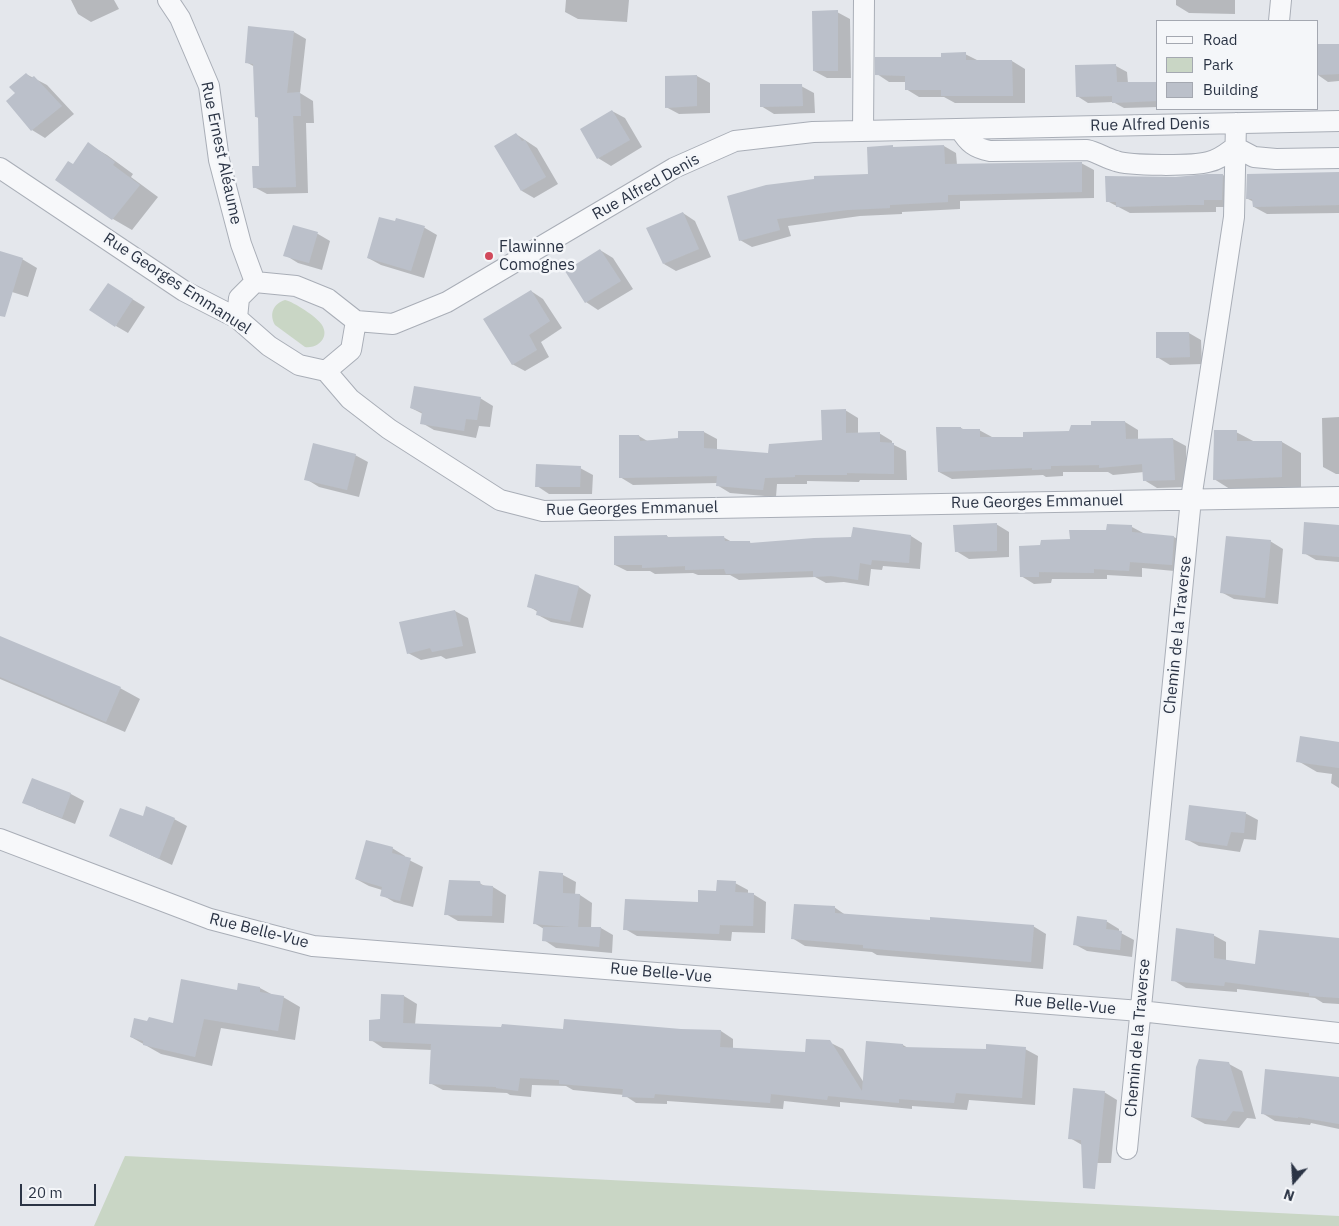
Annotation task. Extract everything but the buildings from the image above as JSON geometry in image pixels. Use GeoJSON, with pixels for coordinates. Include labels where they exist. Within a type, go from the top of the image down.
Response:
{"type":"FeatureCollection","features":[{"type":"Feature","properties":{"kind":"street","name":"Rue Ernest Aléaume"},"geometry":{"type":"LineString","coordinates":[[168,0],[180,18],[209,86],[219,160],[241,244],[255,282]]}},
{"type":"Feature","properties":{"kind":"street"},"geometry":{"type":"LineString","coordinates":[[863,131],[864,0]]}},
{"type":"Feature","properties":{"kind":"street"},"geometry":{"type":"LineString","coordinates":[[1279,20],[1281,0]]}},
{"type":"Feature","properties":{"kind":"street","name":"Rue Alfred Denis"},"geometry":{"type":"LineString","coordinates":[[356,321],[393,324],[447,302],[674,168],[735,141],[813,132],[1236,123],[1270,116],[1339,121]]}},
{"type":"Feature","properties":{"kind":"street","name":"Chemin de la Traverse"},"geometry":{"type":"LineString","coordinates":[[1127,1149],[1192,499],[1234,218],[1236,123]]}},
{"type":"Feature","properties":{"kind":"street","name":"Rue Alfred Denis"},"geometry":{"type":"LineString","coordinates":[[960,129],[972,145],[990,151],[1078,149],[1096,152],[1115,161],[1129,164],[1208,162],[1221,158],[1235,147]]}},
{"type":"Feature","properties":{"kind":"street"},"geometry":{"type":"LineString","coordinates":[[1235,147],[1254,157],[1276,159],[1339,158]]}},
{"type":"Feature","properties":{"kind":"street","name":"Rue Georges Emmanuel"},"geometry":{"type":"LineString","coordinates":[[0,168],[184,291],[236,318],[269,346],[299,365],[326,371],[350,400],[500,500],[543,511],[1339,497]]}},
{"type":"Feature","properties":{"kind":"street"},"geometry":{"type":"LineString","coordinates":[[236,318],[240,298],[255,282],[296,286],[328,299],[356,321],[351,350],[326,371]]}},
{"type":"Feature","properties":{"kind":"street","name":"Rue Belle-Vue"},"geometry":{"type":"LineString","coordinates":[[0,839],[210,919],[313,946],[1140,1011],[1339,1033]]}},
{"type":"Feature","properties":{"kind":"green space"},"geometry":{"type":"Polygon","coordinates":[[[285,300],[305,310],[322,325],[324,334],[321,342],[314,346],[305,347],[275,325],[272,317],[273,310],[285,300]]]}},
{"type":"Feature","properties":{"kind":"green space"},"geometry":{"type":"Polygon","coordinates":[[[125,1156],[1339,1216],[1339,1226],[94,1226],[125,1156]]]}},
{"type":"Feature","properties":{"kind":"place","name":"Flawinne Comognes"},"geometry":{"type":"Point","coordinates":[489,256]}}]}
